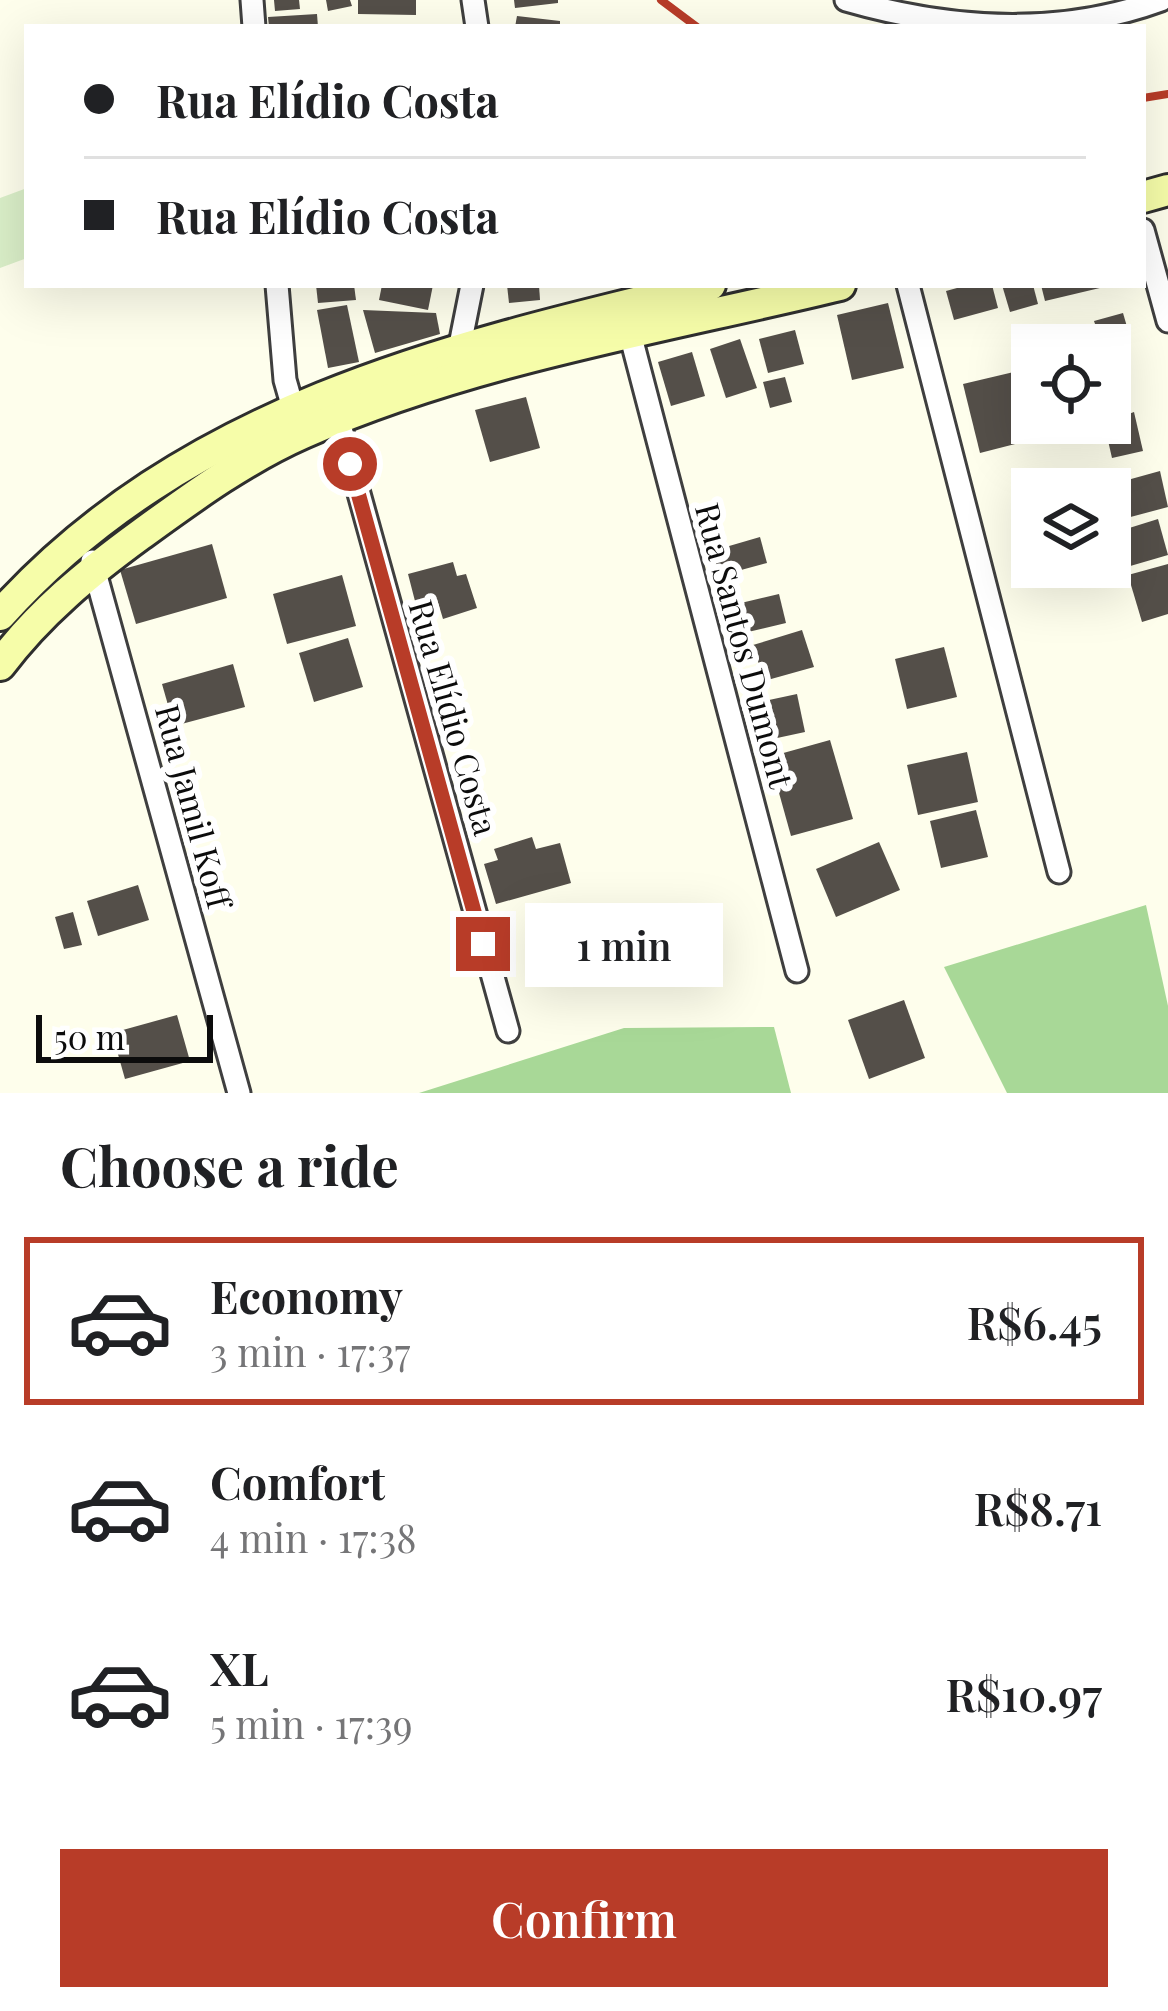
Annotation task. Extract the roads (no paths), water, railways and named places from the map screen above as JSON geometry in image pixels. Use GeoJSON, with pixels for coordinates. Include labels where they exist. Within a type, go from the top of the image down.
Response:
{"type":"FeatureCollection","features":[{"type":"Feature","properties":{"kind":"street"},"geometry":{"type":"LineString","coordinates":[[846,0],[925,22],[990,24]]}},
{"type":"Feature","properties":{"kind":"street"},"geometry":{"type":"LineString","coordinates":[[1062,24],[1161,0]]}},
{"type":"Feature","properties":{"kind":"street"},"geometry":{"type":"LineString","coordinates":[[1146,241],[1168,321]]}},
{"type":"Feature","properties":{"kind":"street"},"geometry":{"type":"LineString","coordinates":[[277,288],[297,421]]}},
{"type":"Feature","properties":{"kind":"street"},"geometry":{"type":"LineString","coordinates":[[465,360],[472,288]]}},
{"type":"Feature","properties":{"kind":"street"},"geometry":{"type":"LineString","coordinates":[[627,321],[703,288]]}},
{"type":"Feature","properties":{"kind":"street"},"geometry":{"type":"LineString","coordinates":[[0,615],[83,538],[186,465],[465,360],[627,321],[822,288]]}},
{"type":"Feature","properties":{"kind":"street"},"geometry":{"type":"LineString","coordinates":[[909,288],[1058,872]]}},
{"type":"Feature","properties":{"kind":"street","name":"Rua Santos Dumont"},"geometry":{"type":"LineString","coordinates":[[627,321],[797,971]]}},
{"type":"Feature","properties":{"kind":"street","name":"Rua Elídio Costa"},"geometry":{"type":"LineString","coordinates":[[335,406],[508,1031]]}},
{"type":"Feature","properties":{"kind":"street"},"geometry":{"type":"LineString","coordinates":[[0,665],[26,631],[95,568],[297,421]]}},
{"type":"Feature","properties":{"kind":"street","name":"Rua Jamil Koff"},"geometry":{"type":"LineString","coordinates":[[83,538],[239,1093]]}},
{"type":"Feature","properties":{"kind":"railway"},"geometry":{"type":"LineString","coordinates":[[661,0],[693,24]]}},
{"type":"Feature","properties":{"kind":"railway"},"geometry":{"type":"LineString","coordinates":[[1146,98],[1168,94]]}}]}
